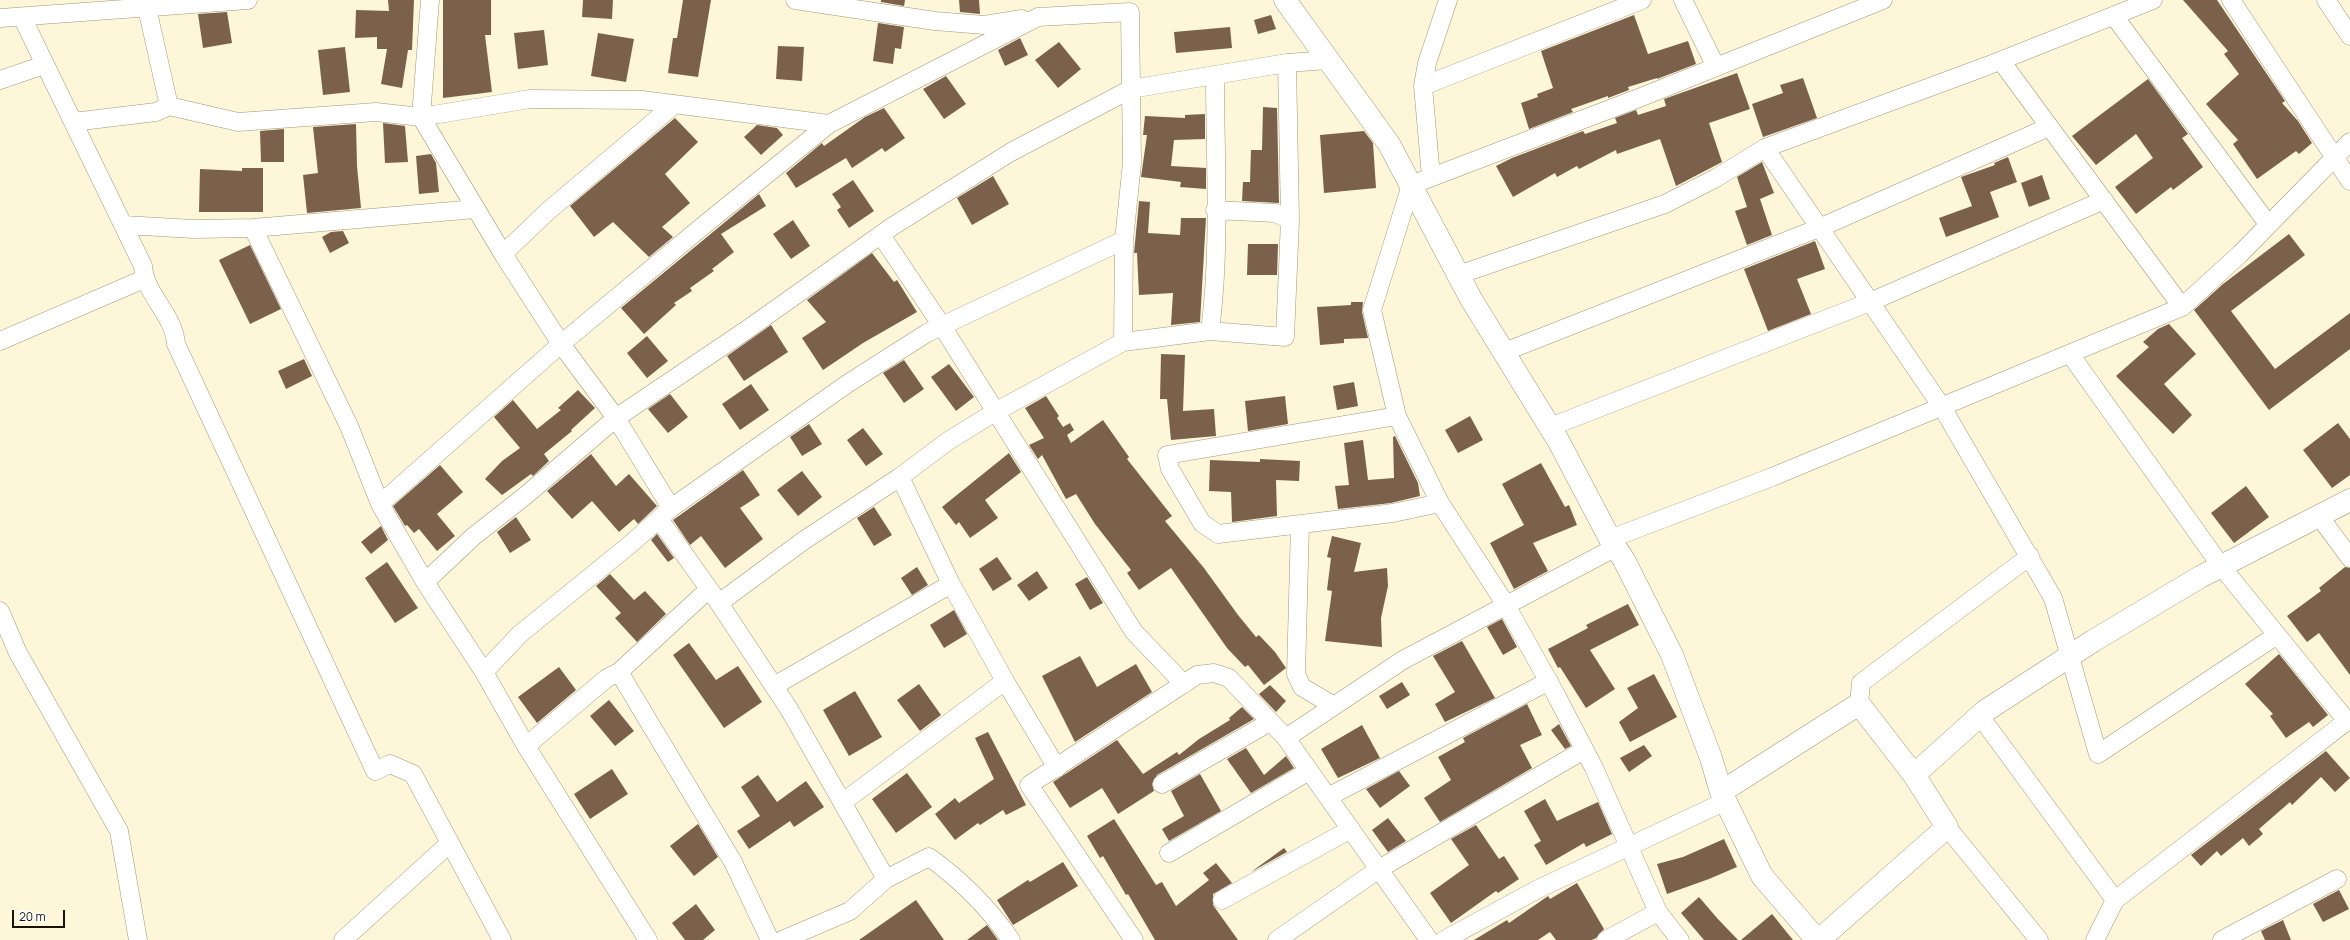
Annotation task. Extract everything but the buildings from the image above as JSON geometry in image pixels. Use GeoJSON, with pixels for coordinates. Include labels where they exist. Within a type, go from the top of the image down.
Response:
{"type":"FeatureCollection","features":[{"type":"Feature","properties":{"kind":"street"},"geometry":{"type":"LineString","coordinates":[[0,18],[252,0]]}},
{"type":"Feature","properties":{"kind":"street"},"geometry":{"type":"LineString","coordinates":[[430,0],[421,117],[503,254],[561,344],[616,418],[665,514],[714,596],[774,686],[843,802],[886,879]]}},
{"type":"Feature","properties":{"kind":"street"},"geometry":{"type":"LineString","coordinates":[[795,0],[898,16],[984,25],[1038,16],[1130,12],[1132,164],[1124,240],[1123,342]]}},
{"type":"Feature","properties":{"kind":"street"},"geometry":{"type":"LineString","coordinates":[[1285,0],[1389,144],[1458,275],[1550,427],[1672,655],[1724,796],[1762,876],[1818,940],[1947,827]]}},
{"type":"Feature","properties":{"kind":"street"},"geometry":{"type":"LineString","coordinates":[[1431,177],[1423,86],[1428,63],[1448,0]]}},
{"type":"Feature","properties":{"kind":"street"},"geometry":{"type":"LineString","coordinates":[[1423,86],[1642,0]]}},
{"type":"Feature","properties":{"kind":"street"},"geometry":{"type":"LineString","coordinates":[[1683,0],[1716,67]]}},
{"type":"Feature","properties":{"kind":"street"},"geometry":{"type":"LineString","coordinates":[[1411,185],[1716,67],[1883,0]]}},
{"type":"Feature","properties":{"kind":"street"},"geometry":{"type":"LineString","coordinates":[[1458,275],[1665,204],[1716,178],[1765,148],[2001,61],[2154,0]]}},
{"type":"Feature","properties":{"kind":"street"},"geometry":{"type":"LineString","coordinates":[[2231,0],[2333,158],[2350,181]]}},
{"type":"Feature","properties":{"kind":"street"},"geometry":{"type":"LineString","coordinates":[[2326,0],[2350,36]]}},
{"type":"Feature","properties":{"kind":"street"},"geometry":{"type":"LineString","coordinates":[[147,8],[169,106]]}},
{"type":"Feature","properties":{"kind":"street"},"geometry":{"type":"LineString","coordinates":[[22,16],[44,65],[143,266],[144,280],[175,330],[176,344],[375,771],[390,764],[413,774],[502,940]]}},
{"type":"Feature","properties":{"kind":"street"},"geometry":{"type":"LineString","coordinates":[[380,504],[561,344],[828,124],[1038,16]]}},
{"type":"Feature","properties":{"kind":"street"},"geometry":{"type":"LineString","coordinates":[[2114,16],[2268,224]]}},
{"type":"Feature","properties":{"kind":"street"},"geometry":{"type":"LineString","coordinates":[[425,582],[474,536],[526,496],[616,418],[881,235],[1011,152],[1131,89],[1287,63],[1328,60]]}},
{"type":"Feature","properties":{"kind":"street"},"geometry":{"type":"LineString","coordinates":[[2001,61],[2182,307]]}},
{"type":"Feature","properties":{"kind":"street"},"geometry":{"type":"LineString","coordinates":[[526,746],[607,678],[619,672],[714,596],[803,541],[900,477],[948,441],[995,412],[1123,342],[1210,331],[1285,337],[1290,220],[1287,63]]}},
{"type":"Feature","properties":{"kind":"street"},"geometry":{"type":"LineString","coordinates":[[0,80],[44,65]]}},
{"type":"Feature","properties":{"kind":"street"},"geometry":{"type":"LineString","coordinates":[[1210,331],[1214,304],[1215,75]]}},
{"type":"Feature","properties":{"kind":"street"},"geometry":{"type":"LineString","coordinates":[[73,122],[156,112],[169,106],[238,122],[376,112],[421,117],[530,99],[642,100],[828,124]]}},
{"type":"Feature","properties":{"kind":"street"},"geometry":{"type":"LineString","coordinates":[[503,254],[548,211],[675,104]]}},
{"type":"Feature","properties":{"kind":"street"},"geometry":{"type":"LineString","coordinates":[[1504,352],[1819,228],[2049,127]]}},
{"type":"Feature","properties":{"kind":"street"},"geometry":{"type":"LineString","coordinates":[[1286,738],[1403,660],[1506,604],[1613,543],[2182,307],[2240,254],[2350,142]]}},
{"type":"Feature","properties":{"kind":"street"},"geometry":{"type":"LineString","coordinates":[[1765,148],[1942,407],[2030,556],[2053,598],[2098,754],[2277,635]]}},
{"type":"Feature","properties":{"kind":"street"},"geometry":{"type":"LineString","coordinates":[[1411,185],[1372,310],[1397,416],[1440,502],[1506,604],[1549,681],[1584,750],[1658,912],[1680,940]]}},
{"type":"Feature","properties":{"kind":"street"},"geometry":{"type":"LineString","coordinates":[[1550,427],[1870,302],[2104,200]]}},
{"type":"Feature","properties":{"kind":"street"},"geometry":{"type":"LineString","coordinates":[[124,225],[194,228],[253,228],[476,209]]}},
{"type":"Feature","properties":{"kind":"street"},"geometry":{"type":"LineString","coordinates":[[1215,210],[1275,213],[1290,220]]}},
{"type":"Feature","properties":{"kind":"street"},"geometry":{"type":"LineString","coordinates":[[253,228],[348,426],[380,504],[425,582],[484,672],[526,746],[648,940]]}},
{"type":"Feature","properties":{"kind":"street"},"geometry":{"type":"LineString","coordinates":[[881,235],[942,326],[1134,632],[1184,684]]}},
{"type":"Feature","properties":{"kind":"street"},"geometry":{"type":"LineString","coordinates":[[484,672],[520,634],[665,514],[847,384],[927,333],[1124,240]]}},
{"type":"Feature","properties":{"kind":"street"},"geometry":{"type":"LineString","coordinates":[[0,341],[144,280]]}},
{"type":"Feature","properties":{"kind":"street"},"geometry":{"type":"LineString","coordinates":[[2070,354],[2221,566],[2348,721],[2115,900],[2095,940]]}},
{"type":"Feature","properties":{"kind":"street"},"geometry":{"type":"LineString","coordinates":[[1397,416],[1167,455],[1170,469],[1202,523],[1218,534],[1393,513],[1440,502]]}},
{"type":"Feature","properties":{"kind":"street"},"geometry":{"type":"LineString","coordinates":[[900,477],[951,584],[1005,681],[1057,768]]}},
{"type":"Feature","properties":{"kind":"street"},"geometry":{"type":"LineString","coordinates":[[1914,775],[1980,716],[2144,608],[2221,566],[2350,500]]}},
{"type":"Feature","properties":{"kind":"street"},"geometry":{"type":"LineString","coordinates":[[2319,516],[2350,558]]}},
{"type":"Feature","properties":{"kind":"street"},"geometry":{"type":"LineString","coordinates":[[1300,524],[1296,674],[1302,687],[1334,706]]}},
{"type":"Feature","properties":{"kind":"street"},"geometry":{"type":"LineString","coordinates":[[2030,556],[1861,683],[1859,704],[1914,775],[1947,827],[2039,940]]}},
{"type":"Feature","properties":{"kind":"street"},"geometry":{"type":"LineString","coordinates":[[774,686],[951,584]]}},
{"type":"Feature","properties":{"kind":"street"},"geometry":{"type":"LineString","coordinates":[[0,611],[18,653],[119,831],[138,940]]}},
{"type":"Feature","properties":{"kind":"street"},"geometry":{"type":"LineString","coordinates":[[619,672],[733,862],[770,940]]}},
{"type":"Feature","properties":{"kind":"street"},"geometry":{"type":"LineString","coordinates":[[1134,940],[1030,786],[1197,675],[1214,673],[1229,678],[1286,738],[1429,940]]}},
{"type":"Feature","properties":{"kind":"street"},"geometry":{"type":"LineString","coordinates":[[843,802],[1005,681]]}},
{"type":"Feature","properties":{"kind":"street"},"geometry":{"type":"LineString","coordinates":[[1328,797],[1549,681]]}},
{"type":"Feature","properties":{"kind":"street"},"geometry":{"type":"LineString","coordinates":[[1444,940],[1538,889],[1628,847],[1724,796],[1859,704]]}},
{"type":"Feature","properties":{"kind":"street"},"geometry":{"type":"LineString","coordinates":[[1980,716],[2115,900]]}},
{"type":"Feature","properties":{"kind":"street"},"geometry":{"type":"LineString","coordinates":[[1162,784],[1270,722]]}},
{"type":"Feature","properties":{"kind":"street"},"geometry":{"type":"LineString","coordinates":[[1277,940],[1379,869],[1584,750]]}},
{"type":"Feature","properties":{"kind":"street"},"geometry":{"type":"LineString","coordinates":[[1169,853],[1309,771]]}},
{"type":"Feature","properties":{"kind":"street"},"geometry":{"type":"LineString","coordinates":[[1222,900],[1351,829]]}},
{"type":"Feature","properties":{"kind":"street"},"geometry":{"type":"LineString","coordinates":[[343,940],[450,843]]}},
{"type":"Feature","properties":{"kind":"street"},"geometry":{"type":"LineString","coordinates":[[782,940],[850,912],[886,879],[929,857],[954,875],[993,915],[1010,940]]}},
{"type":"Feature","properties":{"kind":"street"},"geometry":{"type":"LineString","coordinates":[[2222,940],[2337,879]]}},
{"type":"Feature","properties":{"kind":"street"},"geometry":{"type":"LineString","coordinates":[[1606,940],[1658,912]]}}]}
